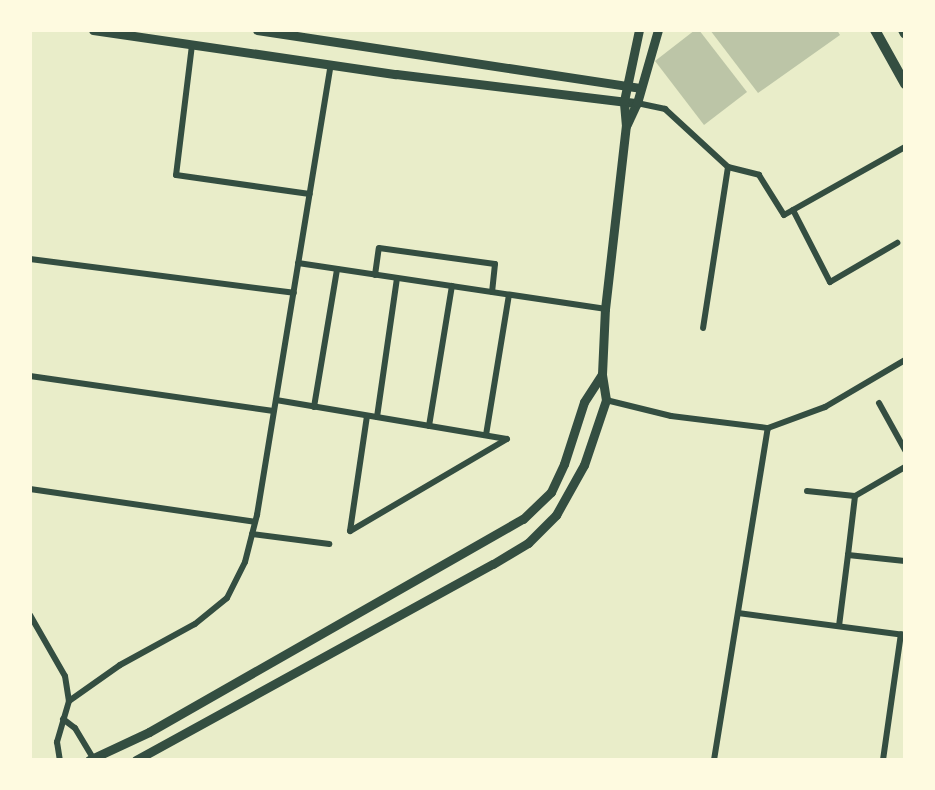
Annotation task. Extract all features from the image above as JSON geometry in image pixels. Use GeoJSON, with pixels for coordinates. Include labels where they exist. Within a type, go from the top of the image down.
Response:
{"type":"FeatureCollection","features":[{"type":"Feature","properties":{"kind":"main road"},"geometry":{"type":"LineString","coordinates":[[875,30],[905,84]]}},
{"type":"Feature","properties":{"kind":"street"},"geometry":{"type":"LineString","coordinates":[[93,30],[331,65],[624,101],[665,109],[728,167],[759,174],[784,214],[905,147]]}},
{"type":"Feature","properties":{"kind":"street"},"geometry":{"type":"LineString","coordinates":[[257,30],[640,88]]}},
{"type":"Feature","properties":{"kind":"street"},"geometry":{"type":"LineString","coordinates":[[136,760],[528,543],[556,514],[584,465],[606,400],[602,374],[605,309],[626,126],[625,86],[639,30]]}},
{"type":"Feature","properties":{"kind":"street"},"geometry":{"type":"LineString","coordinates":[[626,126],[638,103],[640,88],[658,30]]}},
{"type":"Feature","properties":{"kind":"street"},"geometry":{"type":"LineString","coordinates":[[192,45],[176,175],[310,194]]}},
{"type":"Feature","properties":{"kind":"street"},"geometry":{"type":"LineString","coordinates":[[69,701],[120,665],[195,624],[227,598],[245,562],[255,522],[331,65]]}},
{"type":"Feature","properties":{"kind":"street"},"geometry":{"type":"LineString","coordinates":[[703,328],[728,167]]}},
{"type":"Feature","properties":{"kind":"street"},"geometry":{"type":"LineString","coordinates":[[793,210],[830,282],[897,243]]}},
{"type":"Feature","properties":{"kind":"street"},"geometry":{"type":"LineString","coordinates":[[375,275],[379,248],[495,264],[492,292]]}},
{"type":"Feature","properties":{"kind":"street"},"geometry":{"type":"LineString","coordinates":[[30,259],[294,293]]}},
{"type":"Feature","properties":{"kind":"street"},"geometry":{"type":"LineString","coordinates":[[298,263],[605,309]]}},
{"type":"Feature","properties":{"kind":"street"},"geometry":{"type":"LineString","coordinates":[[314,407],[337,269]]}},
{"type":"Feature","properties":{"kind":"street"},"geometry":{"type":"LineString","coordinates":[[377,417],[397,278]]}},
{"type":"Feature","properties":{"kind":"street"},"geometry":{"type":"LineString","coordinates":[[429,426],[452,286]]}},
{"type":"Feature","properties":{"kind":"street"},"geometry":{"type":"LineString","coordinates":[[486,435],[509,295]]}},
{"type":"Feature","properties":{"kind":"street"},"geometry":{"type":"LineString","coordinates":[[606,400],[671,416],[768,428],[825,407],[905,360]]}},
{"type":"Feature","properties":{"kind":"street"},"geometry":{"type":"LineString","coordinates":[[63,719],[75,728],[92,759],[149,732],[522,519],[551,492],[564,464],[584,402],[602,374]]}},
{"type":"Feature","properties":{"kind":"street"},"geometry":{"type":"LineString","coordinates":[[30,376],[274,411]]}},
{"type":"Feature","properties":{"kind":"street"},"geometry":{"type":"LineString","coordinates":[[276,400],[507,439],[350,531],[367,416]]}},
{"type":"Feature","properties":{"kind":"street"},"geometry":{"type":"LineString","coordinates":[[879,403],[905,450]]}},
{"type":"Feature","properties":{"kind":"street"},"geometry":{"type":"LineString","coordinates":[[714,760],[768,428]]}},
{"type":"Feature","properties":{"kind":"street"},"geometry":{"type":"LineString","coordinates":[[807,491],[855,496],[905,467]]}},
{"type":"Feature","properties":{"kind":"street"},"geometry":{"type":"LineString","coordinates":[[30,489],[255,522]]}},
{"type":"Feature","properties":{"kind":"street"},"geometry":{"type":"LineString","coordinates":[[839,626],[855,496]]}},
{"type":"Feature","properties":{"kind":"street"},"geometry":{"type":"LineString","coordinates":[[252,534],[329,544]]}},
{"type":"Feature","properties":{"kind":"street"},"geometry":{"type":"LineString","coordinates":[[848,555],[905,561]]}},
{"type":"Feature","properties":{"kind":"street"},"geometry":{"type":"LineString","coordinates":[[738,613],[903,634],[883,760]]}},
{"type":"Feature","properties":{"kind":"street"},"geometry":{"type":"LineString","coordinates":[[30,615],[65,676],[69,701],[57,742],[60,760]]}},
{"type":"Feature","properties":{"kind":"building"},"geometry":{"type":"Polygon","coordinates":[[[695,30],[699,30],[747,92],[704,125],[655,61],[695,30]]]}},
{"type":"Feature","properties":{"kind":"building"},"geometry":{"type":"Polygon","coordinates":[[[710,30],[837,30],[840,35],[758,93],[710,30]]]}}]}
